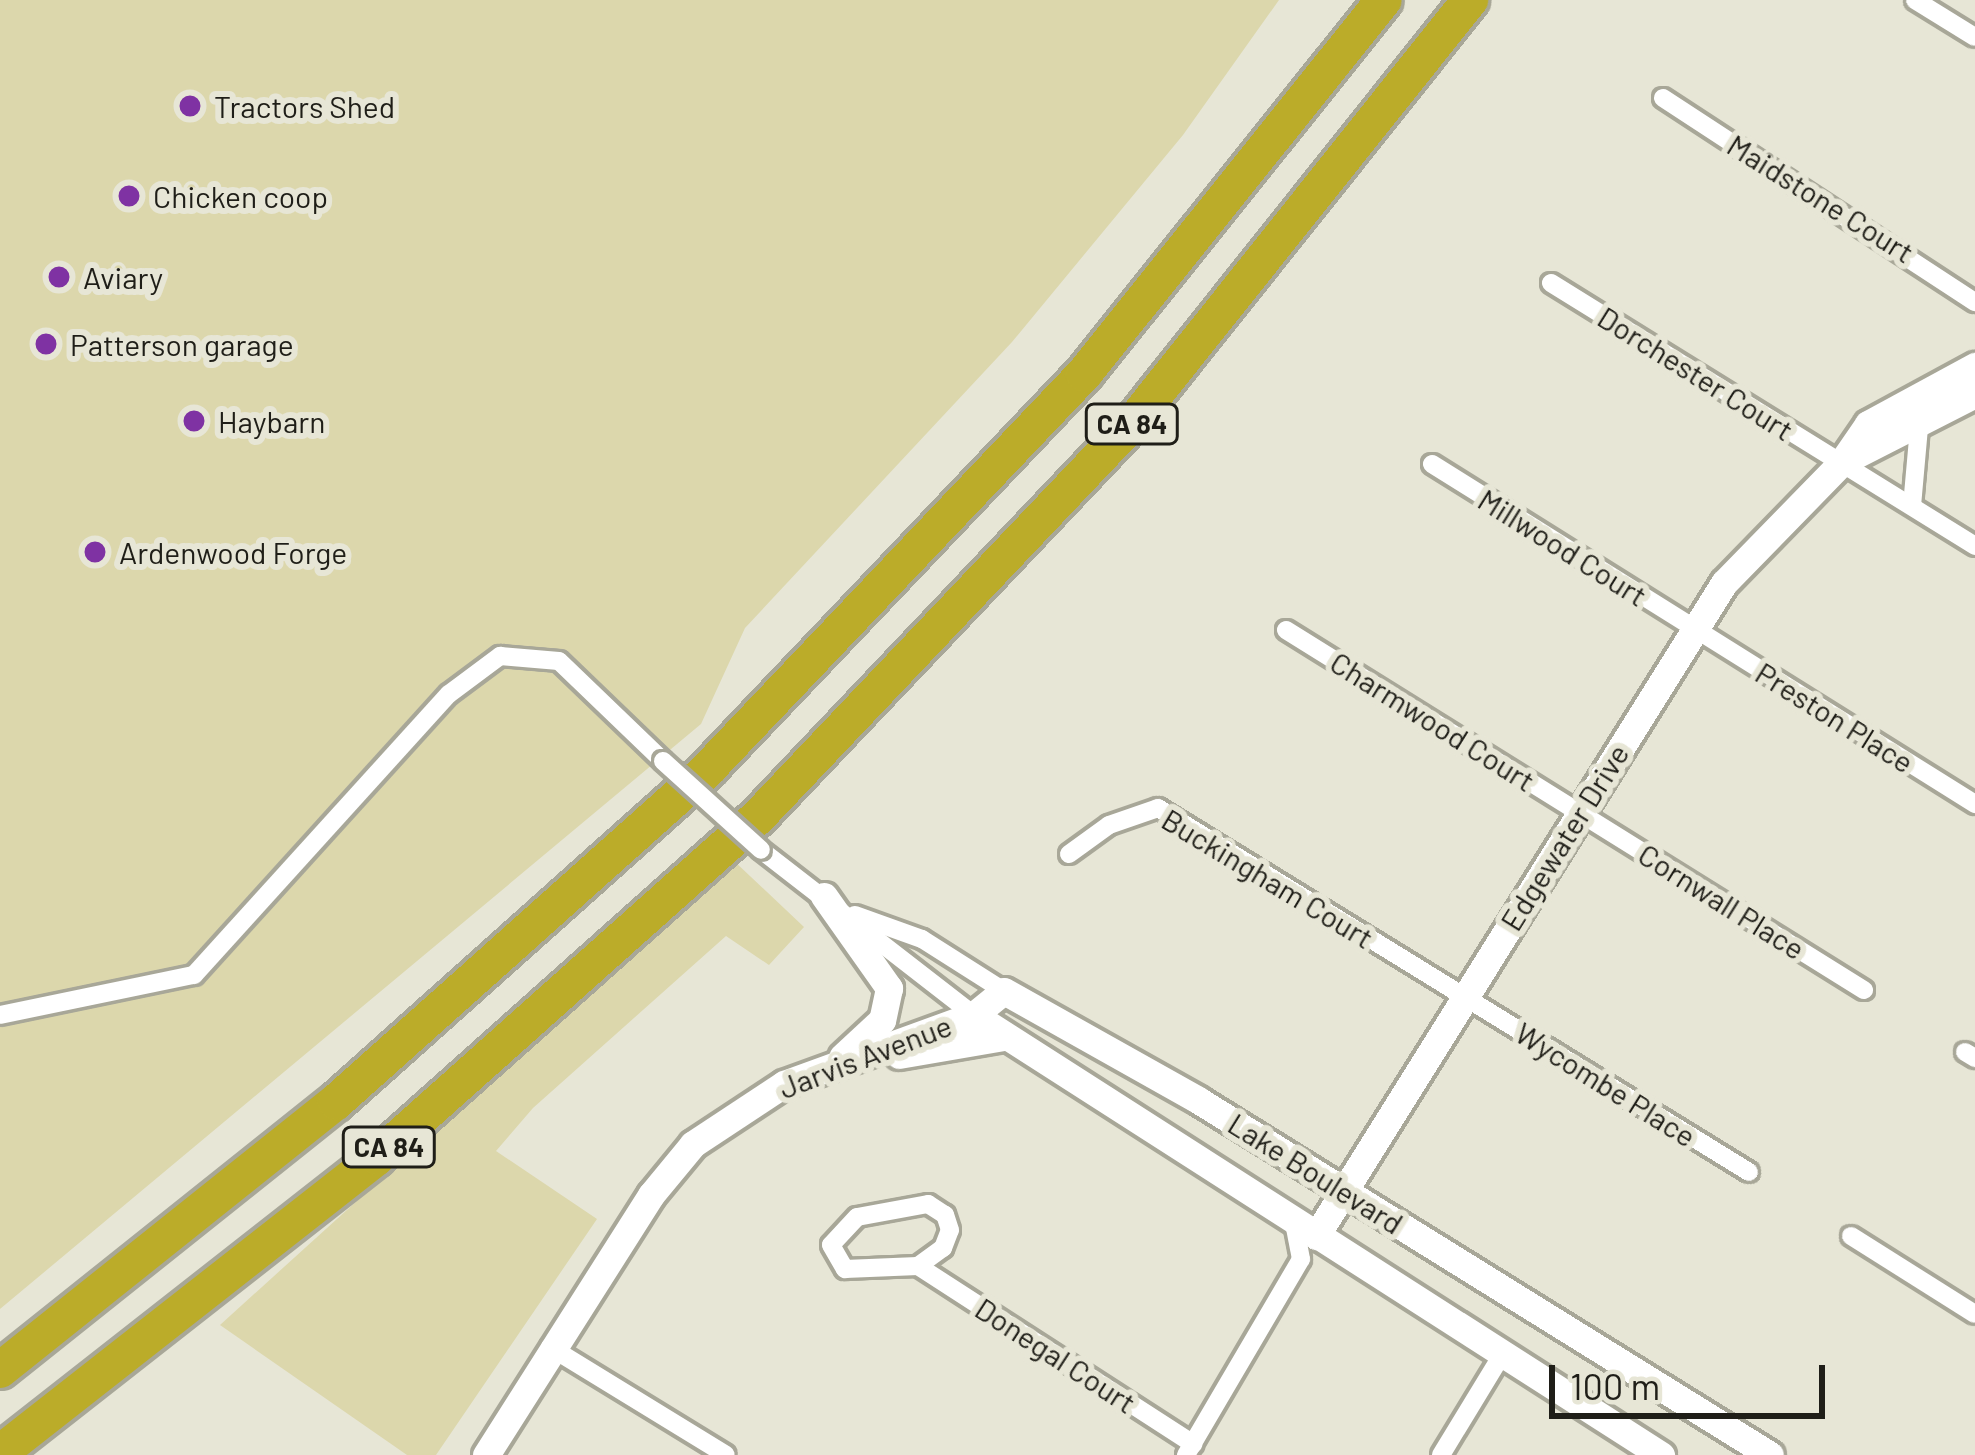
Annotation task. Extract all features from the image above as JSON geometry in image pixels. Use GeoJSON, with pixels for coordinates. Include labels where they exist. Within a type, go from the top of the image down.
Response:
{"type":"FeatureCollection","features":[{"type":"Feature","properties":{"kind":"highway","name":"CA 84"},"geometry":{"type":"LineString","coordinates":[[0,1370],[116,1282],[464,994],[841,638],[1084,374],[1384,0]]}},
{"type":"Feature","properties":{"kind":"highway","name":"CA 84"},"geometry":{"type":"LineString","coordinates":[[0,1453],[395,1142],[758,817],[1134,421],[1470,0]]}},
{"type":"Feature","properties":{"kind":"highway"},"geometry":{"type":"LineString","coordinates":[[0,1358],[116,1282]]}},
{"type":"Feature","properties":{"kind":"street"},"geometry":{"type":"LineString","coordinates":[[1915,0],[1975,38]]}},
{"type":"Feature","properties":{"kind":"street","name":"Maidstone Court"},"geometry":{"type":"LineString","coordinates":[[1663,98],[1975,302]]}},
{"type":"Feature","properties":{"kind":"street","name":"Dorchester Court"},"geometry":{"type":"LineString","coordinates":[[1551,283],[1975,546]]}},
{"type":"Feature","properties":{"kind":"street","name":"Edgewater Drive"},"geometry":{"type":"LineString","coordinates":[[1312,1241],[1694,629],[1761,539],[1842,463],[1868,424],[1975,366]]}},
{"type":"Feature","properties":{"kind":"street","name":"Edgewater Drive"},"geometry":{"type":"LineString","coordinates":[[1842,463],[1975,394]]}},
{"type":"Feature","properties":{"kind":"street"},"geometry":{"type":"LineString","coordinates":[[1912,506],[1919,427]]}},
{"type":"Feature","properties":{"kind":"street","name":"Millwood Court"},"geometry":{"type":"LineString","coordinates":[[1432,464],[1694,629]]}},
{"type":"Feature","properties":{"kind":"street","name":"Preston Place"},"geometry":{"type":"LineString","coordinates":[[1694,629],[1975,804]]}},
{"type":"Feature","properties":{"kind":"street","name":"Charmwood Court"},"geometry":{"type":"LineString","coordinates":[[1286,630],[1579,812]]}},
{"type":"Feature","properties":{"kind":"street","name":"Lake Boulevard"},"geometry":{"type":"LineString","coordinates":[[0,1015],[194,975],[449,694],[500,656],[559,661],[761,850],[850,914],[1003,1037],[1312,1241],[1503,1353],[1661,1455]]}},
{"type":"Feature","properties":{"kind":"street","name":"Buckingham Court"},"geometry":{"type":"LineString","coordinates":[[1070,854],[1109,824],[1158,808],[1464,996]]}},
{"type":"Feature","properties":{"kind":"street","name":"Cornwall Place"},"geometry":{"type":"LineString","coordinates":[[1579,812],[1864,990]]}},
{"type":"Feature","properties":{"kind":"street"},"geometry":{"type":"LineString","coordinates":[[824,896],[889,988],[882,1020],[839,1060]]}},
{"type":"Feature","properties":{"kind":"street","name":"Lake Boulevard"},"geometry":{"type":"LineString","coordinates":[[850,914],[922,939],[1343,1190],[1770,1455]]}},
{"type":"Feature","properties":{"kind":"street","name":"Jarvis Avenue"},"geometry":{"type":"LineString","coordinates":[[464,1455],[550,1347],[693,1144],[736,1112],[839,1060],[877,1053],[898,1037],[974,1015],[1004,991]]}},
{"type":"Feature","properties":{"kind":"street","name":"Wycombe Place"},"geometry":{"type":"LineString","coordinates":[[1464,996],[1749,1172]]}},
{"type":"Feature","properties":{"kind":"street"},"geometry":{"type":"LineString","coordinates":[[877,1053],[1003,1037]]}},
{"type":"Feature","properties":{"kind":"street"},"geometry":{"type":"LineString","coordinates":[[928,1204],[945,1215],[950,1230],[944,1248],[918,1266],[845,1269],[831,1245],[857,1217],[928,1204]]}},
{"type":"Feature","properties":{"kind":"street"},"geometry":{"type":"LineString","coordinates":[[1851,1236],[1975,1314]]}},
{"type":"Feature","properties":{"kind":"street"},"geometry":{"type":"LineString","coordinates":[[1190,1449],[1312,1241]]}},
{"type":"Feature","properties":{"kind":"street","name":"Donegal Court"},"geometry":{"type":"LineString","coordinates":[[918,1266],[1190,1449]]}},
{"type":"Feature","properties":{"kind":"street"},"geometry":{"type":"LineString","coordinates":[[550,1347],[704,1449],[726,1455]]}},
{"type":"Feature","properties":{"kind":"street","name":"Jarvis Avenue"},"geometry":{"type":"LineString","coordinates":[[486,1455],[550,1347]]}},
{"type":"Feature","properties":{"kind":"street"},"geometry":{"type":"LineString","coordinates":[[1442,1455],[1503,1353]]}},
{"type":"Feature","properties":{"kind":"shaded area"},"geometry":{"type":"Polygon","coordinates":[[[0,0],[1279,0],[1183,135],[1012,342],[745,628],[701,724],[0,1309],[0,0]]]}},
{"type":"Feature","properties":{"kind":"shaded area"},"geometry":{"type":"Polygon","coordinates":[[[733,860],[804,927],[769,965],[726,936],[533,1108],[496,1151],[597,1219],[436,1455],[407,1455],[220,1325],[733,860]]]}},
{"type":"Feature","properties":{"kind":"place","name":"Tractors Shed"},"geometry":{"type":"Point","coordinates":[190,106]}},
{"type":"Feature","properties":{"kind":"place","name":"Chicken coop"},"geometry":{"type":"Point","coordinates":[129,196]}},
{"type":"Feature","properties":{"kind":"place","name":"Aviary"},"geometry":{"type":"Point","coordinates":[59,277]}},
{"type":"Feature","properties":{"kind":"place","name":"Patterson garage"},"geometry":{"type":"Point","coordinates":[46,344]}},
{"type":"Feature","properties":{"kind":"place","name":"Haybarn"},"geometry":{"type":"Point","coordinates":[194,421]}},
{"type":"Feature","properties":{"kind":"place","name":"Ardenwood Forge"},"geometry":{"type":"Point","coordinates":[95,552]}}]}
